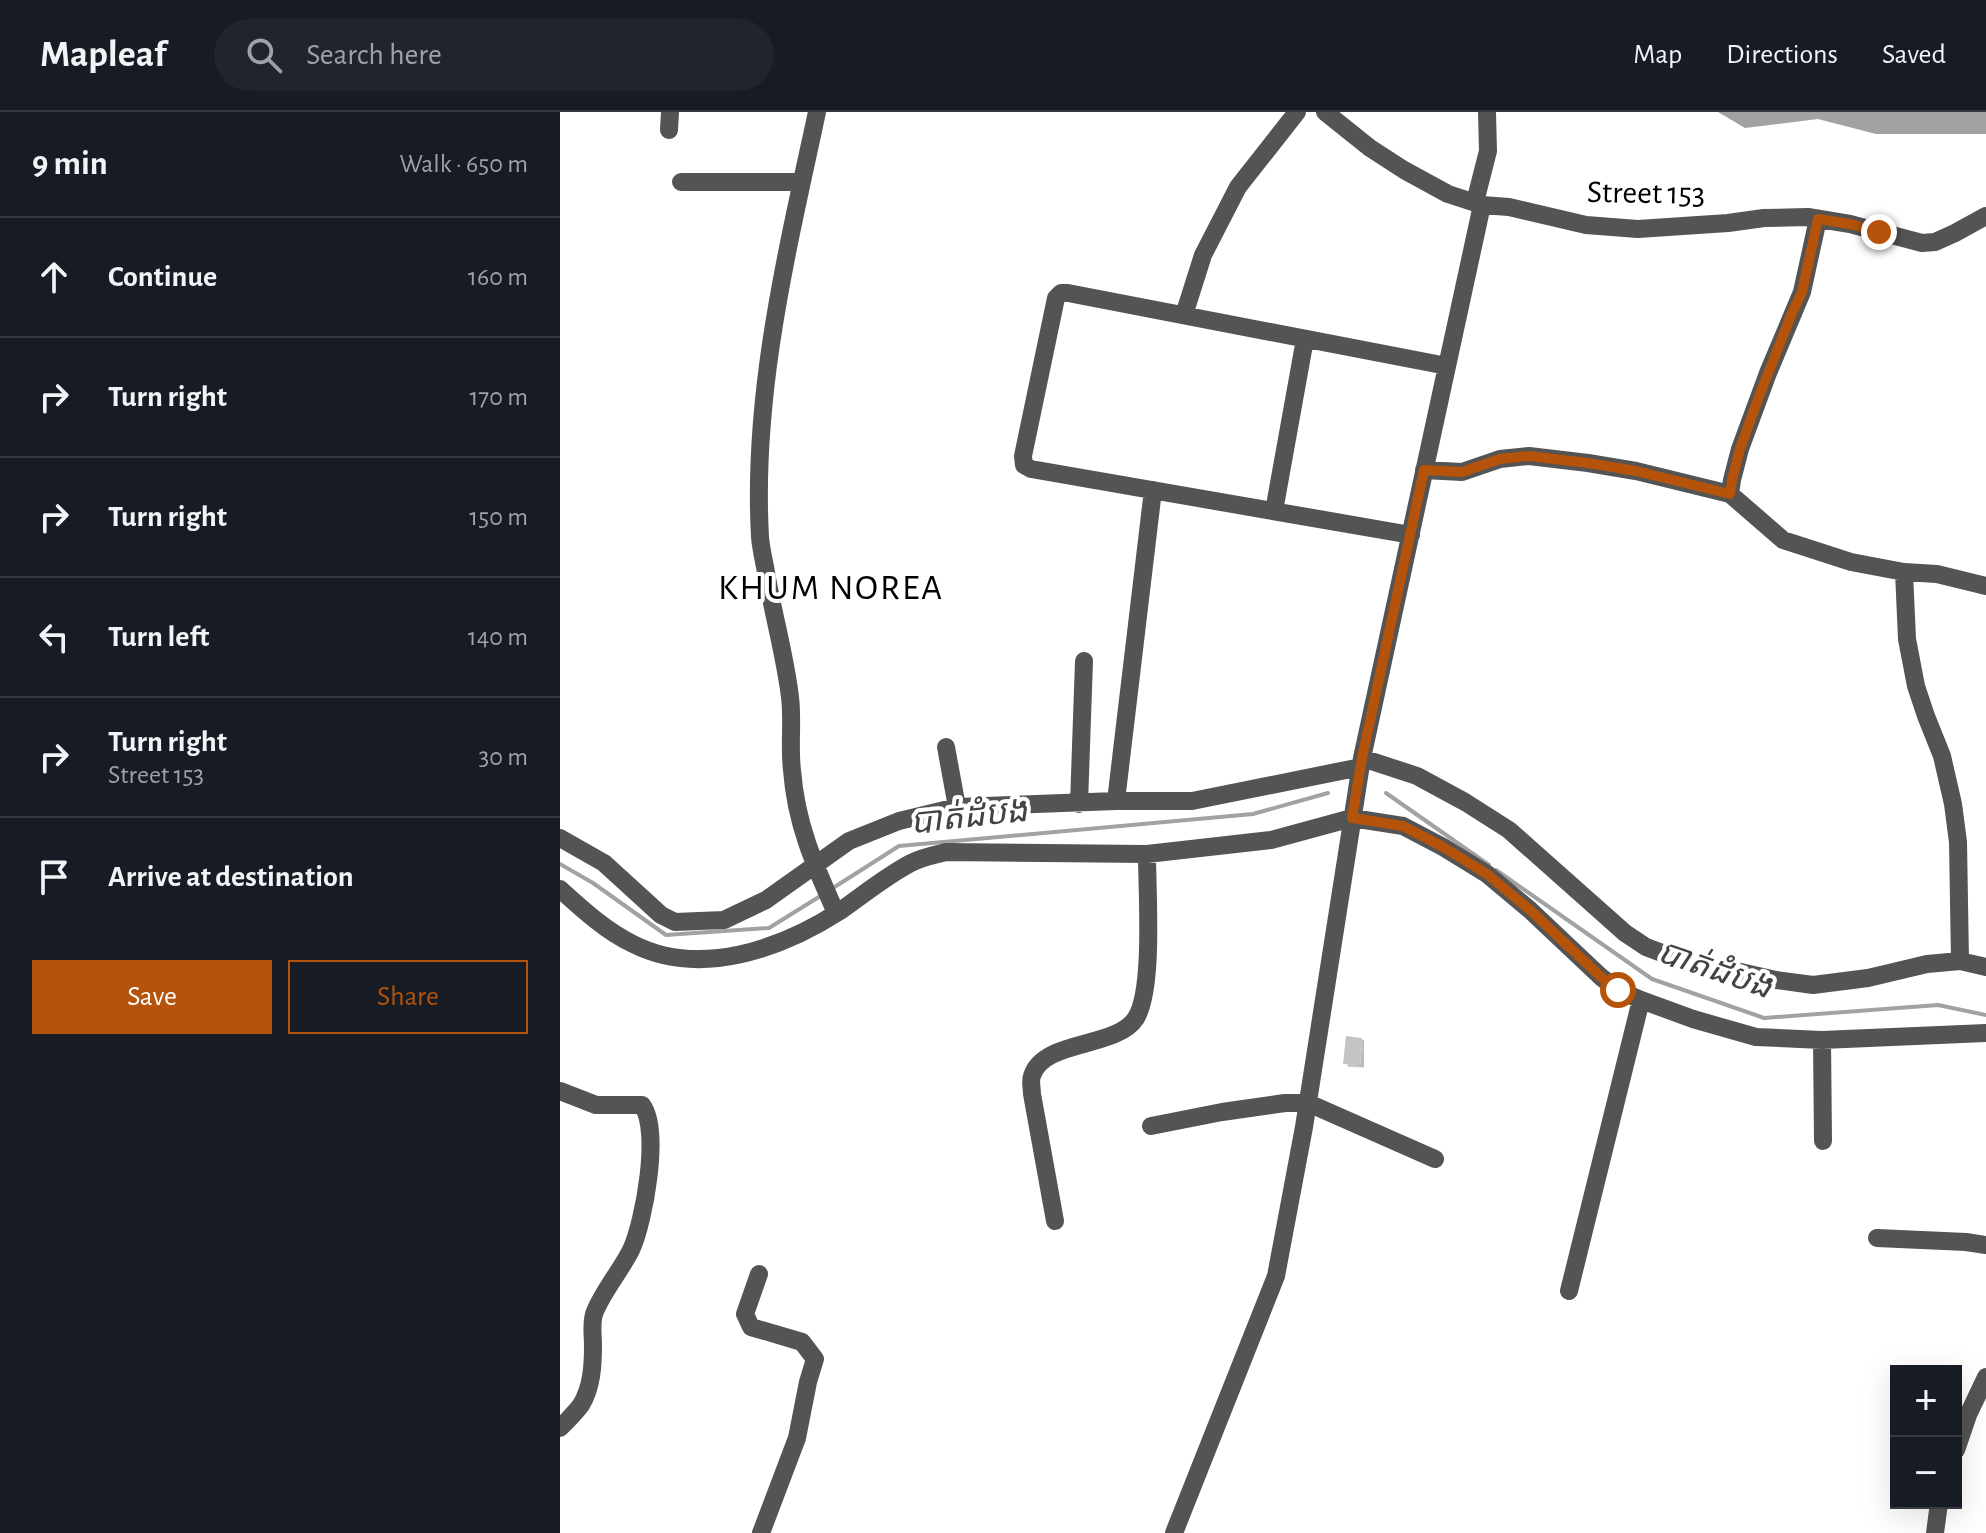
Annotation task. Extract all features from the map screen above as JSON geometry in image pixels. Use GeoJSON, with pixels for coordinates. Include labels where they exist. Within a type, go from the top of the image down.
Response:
{"type":"FeatureCollection","features":[{"type":"Feature","properties":{"kind":"street"},"geometry":{"type":"LineString","coordinates":[[817,112],[775,311],[763,402],[759,477],[760,540],[791,700],[791,767],[796,802],[801,827],[826,890]]}},
{"type":"Feature","properties":{"kind":"street"},"geometry":{"type":"LineString","coordinates":[[1184,315],[1203,255],[1238,187],[1297,112]]}},
{"type":"Feature","properties":{"kind":"street","name":"Street 153"},"geometry":{"type":"LineString","coordinates":[[1325,112],[1370,148],[1448,194],[1478,204],[1509,207],[1586,225],[1638,229],[1808,217],[1850,224],[1922,243],[1935,242],[1986,216]]}},
{"type":"Feature","properties":{"kind":"street"},"geometry":{"type":"LineString","coordinates":[[1174,1533],[1276,1276],[1308,1103],[1362,762],[1447,366],[1488,151],[1487,112]]}},
{"type":"Feature","properties":{"kind":"street"},"geometry":{"type":"LineString","coordinates":[[681,182],[802,182]]}},
{"type":"Feature","properties":{"kind":"street"},"geometry":{"type":"LineString","coordinates":[[1730,494],[1745,437],[1802,292],[1818,219]]}},
{"type":"Feature","properties":{"kind":"street"},"geometry":{"type":"LineString","coordinates":[[1411,535],[1031,469],[1024,465],[1023,456],[1056,298],[1061,293],[1068,293],[1447,366]]}},
{"type":"Feature","properties":{"kind":"street"},"geometry":{"type":"LineString","coordinates":[[1274,511],[1305,339]]}},
{"type":"Feature","properties":{"kind":"street"},"geometry":{"type":"LineString","coordinates":[[1424,470],[1462,472],[1500,459],[1529,456],[1636,471],[1730,494],[1783,540],[1851,562],[1904,572],[1937,574],[1986,586]]}},
{"type":"Feature","properties":{"kind":"street"},"geometry":{"type":"LineString","coordinates":[[1116,801],[1153,490]]}},
{"type":"Feature","properties":{"kind":"street"},"geometry":{"type":"LineString","coordinates":[[1904,572],[1907,639],[1916,686],[1942,756],[1953,804],[1958,842],[1960,961]]}},
{"type":"Feature","properties":{"kind":"street"},"geometry":{"type":"LineString","coordinates":[[1079,804],[1084,661]]}},
{"type":"Feature","properties":{"kind":"street"},"geometry":{"type":"LineString","coordinates":[[946,747],[957,807]]}},
{"type":"Feature","properties":{"kind":"street"},"geometry":{"type":"LineString","coordinates":[[560,889],[589,915],[630,943],[652,953],[673,958],[713,958],[748,953],[781,943],[826,890],[849,841],[899,821],[957,807],[1212,799],[1362,762],[1417,776],[1465,802],[1509,830],[1625,933],[1646,947],[1670,956],[1776,980],[1813,985],[1868,978],[1927,964],[1960,961],[1986,967]]}},
{"type":"Feature","properties":{"kind":"street"},"geometry":{"type":"LineString","coordinates":[[560,838],[604,863],[661,915],[675,922],[724,920],[766,900],[826,890],[946,852],[1147,854],[1271,840],[1352,818],[1403,826],[1443,847],[1487,874],[1618,990],[1693,1019],[1756,1037],[1822,1040],[1986,1033]]}},
{"type":"Feature","properties":{"kind":"street"},"geometry":{"type":"LineString","coordinates":[[1055,1221],[1031,1076],[1041,1061],[1074,1046],[1117,1034],[1134,1022],[1143,1005],[1148,953],[1147,854]]}},
{"type":"Feature","properties":{"kind":"street"},"geometry":{"type":"LineString","coordinates":[[1569,1291],[1641,1000]]}},
{"type":"Feature","properties":{"kind":"street"},"geometry":{"type":"LineString","coordinates":[[1822,1040],[1823,1141]]}},
{"type":"Feature","properties":{"kind":"street"},"geometry":{"type":"LineString","coordinates":[[560,1091],[596,1105],[642,1105],[647,1112],[650,1144],[641,1225],[595,1313],[592,1325],[593,1371],[588,1388],[581,1404],[560,1428]]}},
{"type":"Feature","properties":{"kind":"street"},"geometry":{"type":"LineString","coordinates":[[1151,1126],[1222,1112],[1308,1103],[1435,1159]]}},
{"type":"Feature","properties":{"kind":"street"},"geometry":{"type":"LineString","coordinates":[[1877,1238],[1986,1245]]}},
{"type":"Feature","properties":{"kind":"street"},"geometry":{"type":"LineString","coordinates":[[759,1274],[745,1314],[751,1327],[802,1342],[815,1359],[797,1438],[761,1533]]}},
{"type":"Feature","properties":{"kind":"street"},"geometry":{"type":"LineString","coordinates":[[1960,1437],[1986,1377]]}},
{"type":"Feature","properties":{"kind":"street"},"geometry":{"type":"LineString","coordinates":[[1935,1533],[1938,1509]]}},
{"type":"Feature","properties":{"kind":"shaded area"},"geometry":{"type":"Polygon","coordinates":[[[1718,112],[1986,112],[1986,134],[1876,134],[1818,119],[1745,128],[1718,112]]]}},
{"type":"Feature","properties":{"kind":"building"},"geometry":{"type":"Polygon","coordinates":[[[1346,1036],[1362,1038],[1360,1065],[1343,1064],[1346,1036]]]}},
{"type":"Feature","properties":{"kind":"waterway","name":"បាត់ដំបង"},"geometry":{"type":"LineString","coordinates":[[833,888],[899,846],[1253,814],[1328,793]]}},
{"type":"Feature","properties":{"kind":"waterway","name":"បាត់ដំបង"},"geometry":{"type":"LineString","coordinates":[[1386,793],[1489,865]]}},
{"type":"Feature","properties":{"kind":"waterway","name":"បាត់ដំបង"},"geometry":{"type":"LineString","coordinates":[[560,864],[593,883],[666,935],[769,928],[822,895]]}},
{"type":"Feature","properties":{"kind":"waterway","name":"បាត់ដំបង"},"geometry":{"type":"LineString","coordinates":[[1496,870],[1652,979],[1764,1018],[1938,1005],[1986,1015]]}},
{"type":"Feature","properties":{"kind":"district","name":"KHUM NOREA"},"geometry":{"type":"Point","coordinates":[831,588]}},
{"type":"Feature","properties":{"kind":"route"},"geometry":{"type":"LineString","coordinates":[[1618,990],[1487,874],[1403,826],[1352,818],[1424,470],[1462,472],[1500,459],[1529,456],[1636,471],[1730,494],[1740,449],[1802,292],[1818,219],[1879,232]]}}]}
